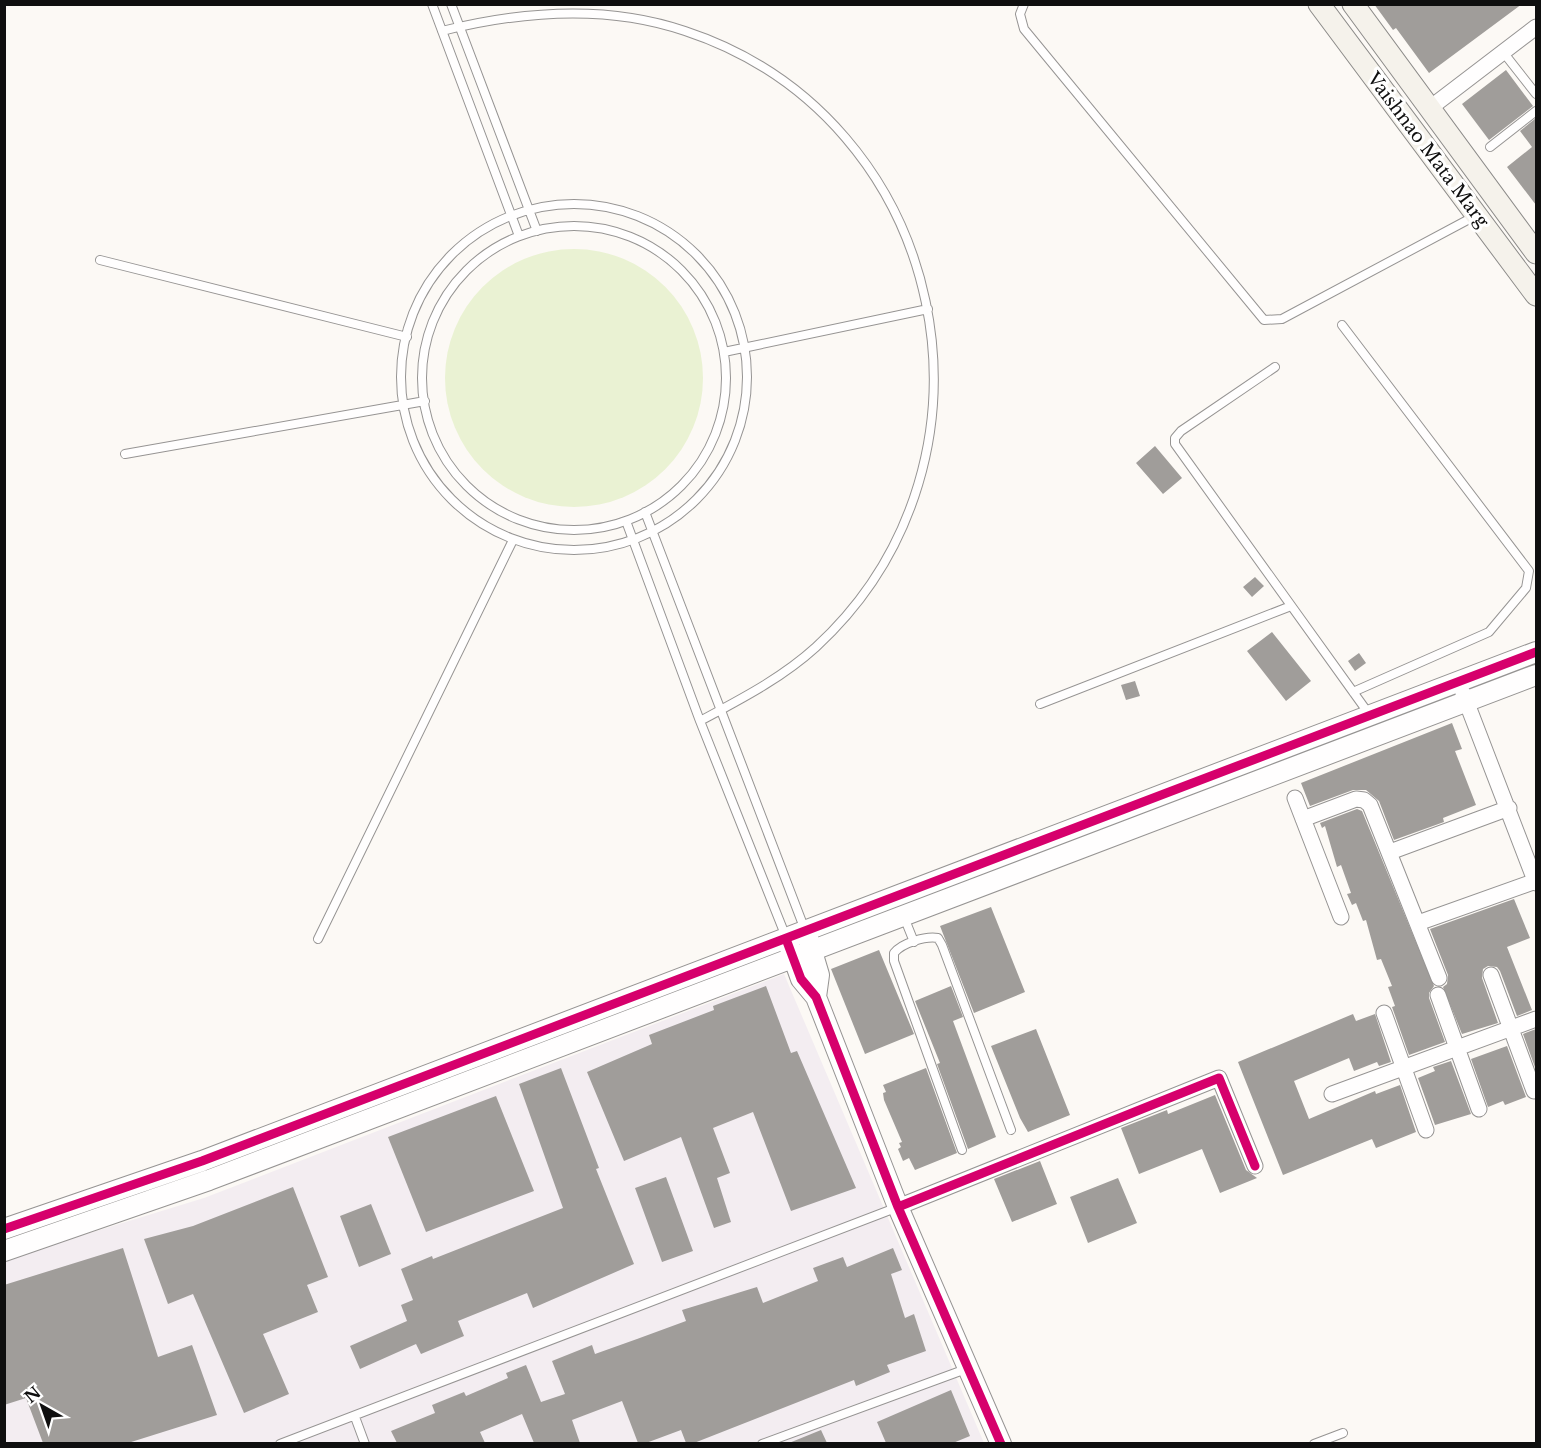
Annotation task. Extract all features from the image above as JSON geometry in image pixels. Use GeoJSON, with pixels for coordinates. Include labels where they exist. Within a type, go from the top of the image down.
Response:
{"type":"FeatureCollection","features":[{"type":"Feature","properties":{"kind":"main road","name":"Vaishnao Mata Marg"},"geometry":{"type":"LineString","coordinates":[[1319,4],[1536,296]]}},
{"type":"Feature","properties":{"kind":"main road","name":"Vaishnao Mata Marg"},"geometry":{"type":"LineString","coordinates":[[1353,4],[1536,253]]}},
{"type":"Feature","properties":{"kind":"street"},"geometry":{"type":"LineString","coordinates":[[1430,108],[1536,27]]}},
{"type":"Feature","properties":{"kind":"street"},"geometry":{"type":"LineString","coordinates":[[4,1229],[202,1161],[1536,652]]}},
{"type":"Feature","properties":{"kind":"street"},"geometry":{"type":"LineString","coordinates":[[4,1251],[209,1180],[1536,675]]}},
{"type":"Feature","properties":{"kind":"street"},"geometry":{"type":"LineString","coordinates":[[1418,923],[1536,882],[1458,682]]}},
{"type":"Feature","properties":{"kind":"street"},"geometry":{"type":"LineString","coordinates":[[1295,798],[1341,917]]}},
{"type":"Feature","properties":{"kind":"street"},"geometry":{"type":"LineString","coordinates":[[1303,819],[1356,799],[1364,800],[1370,805],[1439,978]]}},
{"type":"Feature","properties":{"kind":"street"},"geometry":{"type":"LineString","coordinates":[[1390,852],[1509,808]]}},
{"type":"Feature","properties":{"kind":"street"},"geometry":{"type":"LineString","coordinates":[[806,931],[819,975],[816,997]]}},
{"type":"Feature","properties":{"kind":"street"},"geometry":{"type":"LineString","coordinates":[[786,939],[801,979],[816,997],[897,1207],[1001,1443]]}},
{"type":"Feature","properties":{"kind":"street"},"geometry":{"type":"LineString","coordinates":[[1491,975],[1534,1091]]}},
{"type":"Feature","properties":{"kind":"street"},"geometry":{"type":"LineString","coordinates":[[1438,995],[1455,1049],[1479,1109]]}},
{"type":"Feature","properties":{"kind":"street"},"geometry":{"type":"LineString","coordinates":[[1384,1013],[1426,1130]]}},
{"type":"Feature","properties":{"kind":"street"},"geometry":{"type":"LineString","coordinates":[[1332,1094],[1536,1019]]}},
{"type":"Feature","properties":{"kind":"street"},"geometry":{"type":"LineString","coordinates":[[897,1207],[1219,1078],[1255,1166]]}},
{"type":"Feature","properties":{"kind":"lane"},"geometry":{"type":"LineString","coordinates":[[432,4],[519,236]]}},
{"type":"Feature","properties":{"kind":"lane"},"geometry":{"type":"LineString","coordinates":[[451,4],[531,209],[537,231]]}},
{"type":"Feature","properties":{"kind":"lane"},"geometry":{"type":"LineString","coordinates":[[1024,4],[1020,14],[1024,29],[1264,320],[1282,319],[1477,215]]}},
{"type":"Feature","properties":{"kind":"lane"},"geometry":{"type":"LineString","coordinates":[[442,31],[535,14],[611,15],[685,31],[754,62],[816,106],[866,163],[887,195],[904,228],[918,264],[933,338],[935,376],[933,414],[918,488],[887,558],[848,612],[816,647],[754,693],[700,721]]}},
{"type":"Feature","properties":{"kind":"lane"},"geometry":{"type":"LineString","coordinates":[[1503,52],[1536,94]]}},
{"type":"Feature","properties":{"kind":"lane"},"geometry":{"type":"LineString","coordinates":[[1490,147],[1536,111]]}},
{"type":"Feature","properties":{"kind":"lane"},"geometry":{"type":"LineString","coordinates":[[576,205],[606,207],[631,213],[662,228],[687,246],[714,275],[737,319],[745,348],[747,378],[744,408],[736,438],[723,465],[706,489],[684,511],[633,540],[598,549],[569,550],[513,540],[486,527],[462,510],[438,487],[411,436],[403,405],[401,377],[412,318],[425,291],[443,266],[464,245],[512,215],[531,209],[576,205]]}},
{"type":"Feature","properties":{"kind":"lane"},"geometry":{"type":"LineString","coordinates":[[576,226],[602,228],[627,235],[652,246],[673,262],[702,295],[718,326],[724,352],[726,378],[724,405],[717,430],[690,476],[671,495],[645,512],[599,528],[573,530],[546,527],[521,520],[497,509],[469,488],[442,453],[431,429],[424,401],[422,377],[424,351],[443,301],[459,279],[478,261],[519,236],[537,231],[576,226]]}},
{"type":"Feature","properties":{"kind":"lane"},"geometry":{"type":"LineString","coordinates":[[100,260],[407,337]]}},
{"type":"Feature","properties":{"kind":"lane"},"geometry":{"type":"LineString","coordinates":[[724,352],[928,309]]}},
{"type":"Feature","properties":{"kind":"lane"},"geometry":{"type":"LineString","coordinates":[[1342,325],[1529,571],[1526,588],[1489,632],[1353,692]]}},
{"type":"Feature","properties":{"kind":"lane"},"geometry":{"type":"LineString","coordinates":[[1275,367],[1181,431],[1175,438],[1175,444],[1370,716]]}},
{"type":"Feature","properties":{"kind":"lane"},"geometry":{"type":"LineString","coordinates":[[125,454],[424,401]]}},
{"type":"Feature","properties":{"kind":"lane"},"geometry":{"type":"LineString","coordinates":[[645,512],[806,931]]}},
{"type":"Feature","properties":{"kind":"lane"},"geometry":{"type":"LineString","coordinates":[[626,520],[700,721],[786,939]]}},
{"type":"Feature","properties":{"kind":"lane"},"geometry":{"type":"LineString","coordinates":[[318,939],[513,540]]}},
{"type":"Feature","properties":{"kind":"lane"},"geometry":{"type":"LineString","coordinates":[[1040,704],[1291,606]]}},
{"type":"Feature","properties":{"kind":"lane"},"geometry":{"type":"LineString","coordinates":[[904,916],[915,942]]}},
{"type":"Feature","properties":{"kind":"lane"},"geometry":{"type":"LineString","coordinates":[[962,1150],[894,961],[897,948],[929,937],[938,938],[1011,1130]]}},
{"type":"Feature","properties":{"kind":"lane"},"geometry":{"type":"LineString","coordinates":[[280,1443],[355,1417],[897,1207]]}},
{"type":"Feature","properties":{"kind":"lane"},"geometry":{"type":"LineString","coordinates":[[762,1443],[969,1368]]}},
{"type":"Feature","properties":{"kind":"lane"},"geometry":{"type":"LineString","coordinates":[[355,1417],[365,1443]]}},
{"type":"Feature","properties":{"kind":"lane"},"geometry":{"type":"LineString","coordinates":[[1314,1443],[1342,1433]]}},
{"type":"Feature","properties":{"kind":"shaded area"},"geometry":{"type":"Polygon","coordinates":[[[784,974],[984,1443],[5,1444],[5,1259],[204,1198],[784,974]]]}},
{"type":"Feature","properties":{"kind":"green space"},"geometry":{"type":"Polygon","coordinates":[[[574,249],[599,252],[623,259],[645,271],[665,287],[681,307],[693,329],[700,353],[703,378],[700,403],[693,427],[681,449],[665,469],[645,485],[623,497],[599,504],[574,507],[549,504],[525,497],[503,485],[483,469],[467,449],[455,427],[448,403],[445,378],[448,353],[455,329],[467,307],[483,287],[503,271],[525,259],[549,252],[574,249]]]}},
{"type":"Feature","properties":{"kind":"building"},"geometry":{"type":"Polygon","coordinates":[[[1374,4],[1522,4],[1429,73],[1396,28],[1393,30],[1374,4]]]}},
{"type":"Feature","properties":{"kind":"building"},"geometry":{"type":"Polygon","coordinates":[[[1506,70],[1533,106],[1489,140],[1462,104],[1506,70]]]}},
{"type":"Feature","properties":{"kind":"building"},"geometry":{"type":"Polygon","coordinates":[[[1536,118],[1536,205],[1507,167],[1532,147],[1520,131],[1536,118]]]}},
{"type":"Feature","properties":{"kind":"building"},"geometry":{"type":"Polygon","coordinates":[[[1155,446],[1182,478],[1163,494],[1136,463],[1155,446]]]}},
{"type":"Feature","properties":{"kind":"building"},"geometry":{"type":"Polygon","coordinates":[[[1255,577],[1264,586],[1252,597],[1243,587],[1255,577]]]}},
{"type":"Feature","properties":{"kind":"building"},"geometry":{"type":"Polygon","coordinates":[[[1272,632],[1311,681],[1286,701],[1247,651],[1272,632]]]}},
{"type":"Feature","properties":{"kind":"building"},"geometry":{"type":"Polygon","coordinates":[[[1359,653],[1366,663],[1355,671],[1348,661],[1359,653]]]}},
{"type":"Feature","properties":{"kind":"building"},"geometry":{"type":"Polygon","coordinates":[[[1135,681],[1140,696],[1126,700],[1121,685],[1135,681]]]}},
{"type":"Feature","properties":{"kind":"building"},"geometry":{"type":"Polygon","coordinates":[[[1452,723],[1462,749],[1455,751],[1476,805],[1443,818],[1444,822],[1394,840],[1379,801],[1366,790],[1353,790],[1310,806],[1301,783],[1452,723]]]}},
{"type":"Feature","properties":{"kind":"building"},"geometry":{"type":"Polygon","coordinates":[[[1357,809],[1362,811],[1434,986],[1429,993],[1429,998],[1445,1042],[1409,1055],[1392,1007],[1395,1006],[1388,987],[1392,986],[1381,959],[1377,960],[1366,920],[1363,921],[1356,903],[1352,905],[1347,894],[1351,893],[1341,865],[1337,867],[1325,826],[1322,828],[1320,823],[1357,809]]]}},
{"type":"Feature","properties":{"kind":"building"},"geometry":{"type":"Polygon","coordinates":[[[1514,899],[1530,938],[1507,947],[1532,1010],[1517,1016],[1500,971],[1497,967],[1488,966],[1483,969],[1482,978],[1498,1023],[1462,1034],[1443,987],[1447,984],[1448,975],[1430,929],[1514,899]]]}},
{"type":"Feature","properties":{"kind":"building"},"geometry":{"type":"Polygon","coordinates":[[[991,907],[1025,992],[974,1013],[940,926],[991,907]]]}},
{"type":"Feature","properties":{"kind":"building"},"geometry":{"type":"Polygon","coordinates":[[[879,950],[914,1034],[865,1054],[831,969],[879,950]]]}},
{"type":"Feature","properties":{"kind":"building"},"geometry":{"type":"Polygon","coordinates":[[[766,986],[791,1053],[797,1051],[856,1188],[791,1211],[753,1112],[713,1128],[730,1173],[717,1178],[731,1222],[714,1228],[681,1137],[624,1161],[587,1072],[652,1044],[649,1035],[714,1010],[713,1006],[766,986]]]}},
{"type":"Feature","properties":{"kind":"building"},"geometry":{"type":"Polygon","coordinates":[[[951,986],[963,1017],[953,1021],[996,1137],[968,1149],[937,1064],[940,1063],[915,1001],[951,986]]]}},
{"type":"Feature","properties":{"kind":"building"},"geometry":{"type":"Polygon","coordinates":[[[1353,1014],[1356,1021],[1375,1014],[1391,1062],[1379,1066],[1377,1062],[1354,1071],[1349,1058],[1294,1081],[1309,1119],[1375,1091],[1376,1094],[1400,1085],[1416,1132],[1376,1148],[1372,1139],[1283,1175],[1238,1062],[1353,1014]]]}},
{"type":"Feature","properties":{"kind":"building"},"geometry":{"type":"Polygon","coordinates":[[[1036,1029],[1070,1115],[1028,1132],[1020,1118],[991,1046],[1036,1029]]]}},
{"type":"Feature","properties":{"kind":"building"},"geometry":{"type":"Polygon","coordinates":[[[1536,1029],[1536,1070],[1523,1034],[1536,1029]]]}},
{"type":"Feature","properties":{"kind":"building"},"geometry":{"type":"Polygon","coordinates":[[[1507,1046],[1526,1097],[1505,1105],[1503,1101],[1488,1107],[1471,1059],[1507,1046]]]}},
{"type":"Feature","properties":{"kind":"building"},"geometry":{"type":"Polygon","coordinates":[[[1451,1061],[1471,1114],[1435,1125],[1418,1078],[1435,1071],[1433,1067],[1451,1061]]]}},
{"type":"Feature","properties":{"kind":"building"},"geometry":{"type":"Polygon","coordinates":[[[561,1068],[599,1168],[596,1169],[634,1264],[533,1308],[527,1293],[458,1321],[464,1336],[421,1354],[416,1344],[360,1369],[350,1346],[407,1321],[401,1305],[413,1300],[401,1269],[432,1256],[433,1259],[563,1208],[519,1084],[561,1068]]]}},
{"type":"Feature","properties":{"kind":"building"},"geometry":{"type":"Polygon","coordinates":[[[926,1068],[957,1153],[915,1170],[909,1158],[903,1161],[898,1149],[901,1147],[899,1143],[902,1142],[884,1100],[883,1093],[886,1092],[883,1085],[926,1068]]]}},
{"type":"Feature","properties":{"kind":"building"},"geometry":{"type":"Polygon","coordinates":[[[1215,1095],[1246,1170],[1257,1178],[1220,1193],[1202,1149],[1139,1174],[1121,1128],[1167,1110],[1168,1114],[1215,1095]]]}},
{"type":"Feature","properties":{"kind":"building"},"geometry":{"type":"Polygon","coordinates":[[[496,1096],[534,1191],[426,1232],[388,1137],[496,1096]]]}},
{"type":"Feature","properties":{"kind":"building"},"geometry":{"type":"Polygon","coordinates":[[[1040,1161],[1057,1204],[1012,1222],[994,1179],[1040,1161]]]}},
{"type":"Feature","properties":{"kind":"building"},"geometry":{"type":"Polygon","coordinates":[[[666,1177],[693,1251],[662,1262],[635,1188],[666,1177]]]}},
{"type":"Feature","properties":{"kind":"building"},"geometry":{"type":"Polygon","coordinates":[[[1118,1178],[1137,1223],[1088,1243],[1070,1197],[1118,1178]]]}},
{"type":"Feature","properties":{"kind":"building"},"geometry":{"type":"Polygon","coordinates":[[[293,1187],[328,1277],[307,1285],[318,1312],[263,1334],[289,1394],[244,1413],[193,1294],[168,1304],[144,1239],[193,1226],[293,1187]]]}},
{"type":"Feature","properties":{"kind":"building"},"geometry":{"type":"Polygon","coordinates":[[[371,1204],[391,1254],[359,1267],[340,1216],[371,1204]]]}},
{"type":"Feature","properties":{"kind":"building"},"geometry":{"type":"Polygon","coordinates":[[[123,1248],[158,1357],[192,1345],[217,1415],[128,1443],[43,1443],[26,1398],[4,1405],[4,1285],[123,1248]]]}},
{"type":"Feature","properties":{"kind":"building"},"geometry":{"type":"Polygon","coordinates":[[[893,1248],[902,1270],[891,1274],[905,1318],[914,1314],[926,1351],[887,1365],[890,1372],[856,1386],[854,1380],[694,1443],[686,1443],[681,1430],[646,1443],[638,1443],[622,1401],[572,1420],[580,1443],[534,1443],[522,1414],[480,1432],[485,1443],[397,1443],[391,1431],[435,1413],[432,1405],[464,1392],[466,1396],[508,1378],[506,1373],[526,1365],[541,1402],[565,1394],[552,1361],[592,1345],[595,1354],[637,1339],[686,1321],[682,1310],[757,1287],[763,1303],[818,1281],[813,1268],[843,1257],[847,1267],[893,1248]]]}},
{"type":"Feature","properties":{"kind":"building"},"geometry":{"type":"Polygon","coordinates":[[[951,1390],[970,1436],[953,1443],[886,1443],[877,1422],[951,1390]]]}},
{"type":"Feature","properties":{"kind":"building"},"geometry":{"type":"Polygon","coordinates":[[[821,1430],[827,1443],[789,1443],[821,1430]]]}},
{"type":"Feature","properties":{"kind":"cycle path"},"geometry":{"type":"LineString","coordinates":[[4,1229],[202,1161],[1536,652]]}},
{"type":"Feature","properties":{"kind":"cycle path"},"geometry":{"type":"LineString","coordinates":[[786,939],[801,979],[816,997],[898,1207],[1001,1444]]}},
{"type":"Feature","properties":{"kind":"cycle path"},"geometry":{"type":"LineString","coordinates":[[898,1207],[1219,1078],[1255,1166]]}}]}
